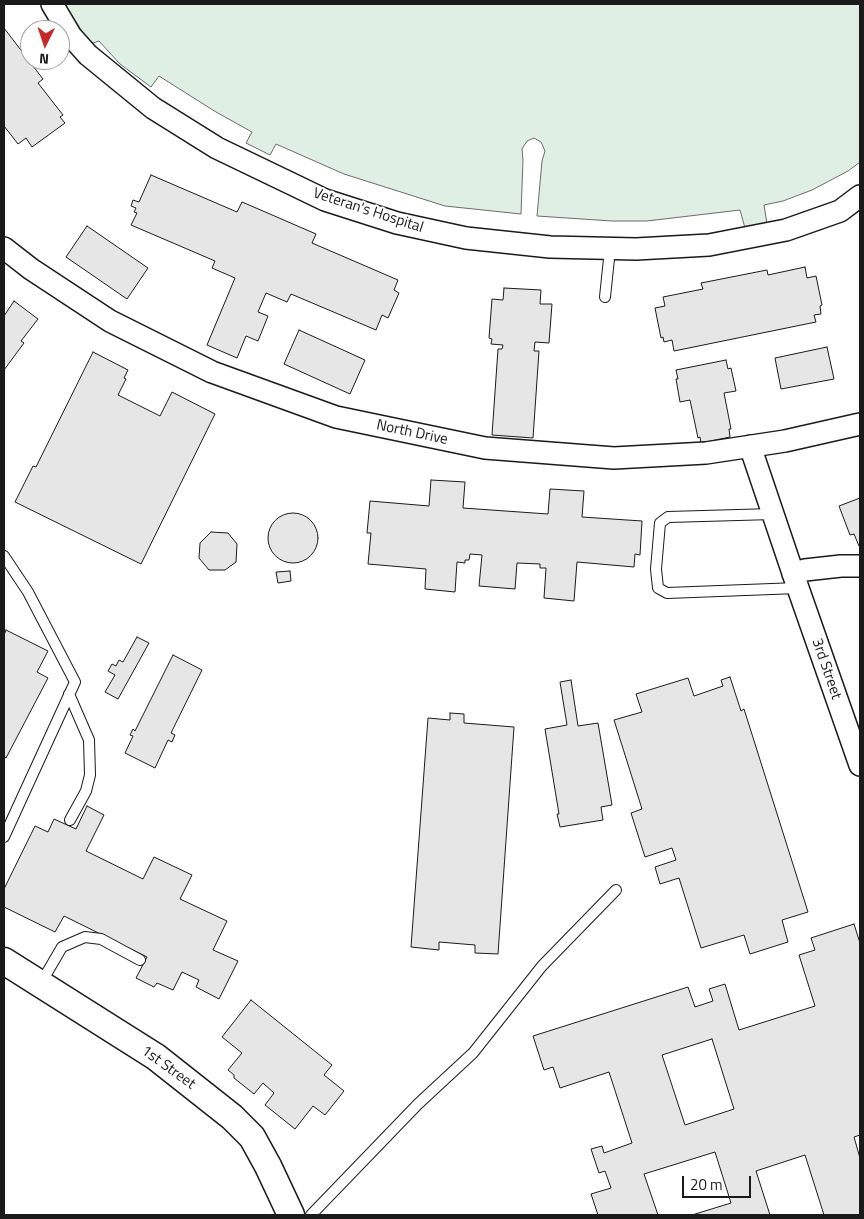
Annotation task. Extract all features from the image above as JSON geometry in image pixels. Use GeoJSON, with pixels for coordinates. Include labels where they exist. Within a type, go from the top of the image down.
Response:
{"type":"FeatureCollection","features":[{"type":"Feature","properties":{"kind":"street","name":"Veteran's Hospital"},"geometry":{"type":"LineString","coordinates":[[52,4],[71,36],[88,54],[153,108],[217,148],[325,200],[397,224],[466,238],[550,247],[636,249],[709,244],[786,230],[840,211],[860,196]]}},
{"type":"Feature","properties":{"kind":"street","name":"North Drive"},"geometry":{"type":"LineString","coordinates":[[4,248],[31,269],[110,321],[212,372],[336,417],[485,448],[614,458],[706,453],[785,441],[860,424]]}},
{"type":"Feature","properties":{"kind":"street","name":"3rd Street"},"geometry":{"type":"LineString","coordinates":[[750,446],[860,765]]}},
{"type":"Feature","properties":{"kind":"street"},"geometry":{"type":"LineString","coordinates":[[795,581],[805,570],[860,566]]}},
{"type":"Feature","properties":{"kind":"street","name":"1st Street"},"geometry":{"type":"LineString","coordinates":[[4,961],[156,1057],[232,1117],[252,1137],[291,1215]]}},
{"type":"Feature","properties":{"kind":"lane"},"geometry":{"type":"LineString","coordinates":[[606,298],[610,249]]}},
{"type":"Feature","properties":{"kind":"lane"},"geometry":{"type":"LineString","coordinates":[[773,514],[668,517],[660,523],[656,570],[658,588],[668,592],[795,581]]}},
{"type":"Feature","properties":{"kind":"lane"},"geometry":{"type":"LineString","coordinates":[[4,837],[75,682],[28,592],[6,564]]}},
{"type":"Feature","properties":{"kind":"lane"},"geometry":{"type":"LineString","coordinates":[[69,694],[89,740],[90,775],[86,791],[70,820]]}},
{"type":"Feature","properties":{"kind":"lane"},"geometry":{"type":"LineString","coordinates":[[311,1215],[418,1104],[473,1053],[542,966],[616,890]]}},
{"type":"Feature","properties":{"kind":"lane"},"geometry":{"type":"LineString","coordinates":[[40,984],[62,947],[85,937],[101,940],[140,960]]}},
{"type":"Feature","properties":{"kind":"green space"},"geometry":{"type":"Polygon","coordinates":[[[63,4],[860,4],[860,162],[848,171],[812,190],[783,201],[764,205],[767,224],[745,228],[740,210],[647,221],[612,221],[537,216],[542,161],[545,151],[541,142],[534,138],[527,141],[522,149],[521,214],[445,206],[344,174],[276,144],[270,155],[246,143],[252,132],[159,76],[151,87],[120,64],[99,41],[90,44],[63,4]]]}},
{"type":"Feature","properties":{"kind":"building"},"geometry":{"type":"Polygon","coordinates":[[[4,28],[20,49],[20,70],[36,70],[43,79],[38,83],[63,115],[60,117],[65,123],[32,147],[26,138],[18,144],[4,126],[4,28]]]}},
{"type":"Feature","properties":{"kind":"building"},"geometry":{"type":"Polygon","coordinates":[[[151,175],[237,212],[242,202],[316,234],[312,243],[398,280],[394,290],[399,293],[388,318],[382,315],[376,330],[291,294],[287,302],[266,293],[258,312],[268,316],[258,341],[246,336],[237,358],[207,345],[235,278],[212,268],[215,261],[131,225],[137,213],[134,212],[136,208],[131,206],[133,200],[139,202],[151,175]]]}},
{"type":"Feature","properties":{"kind":"building"},"geometry":{"type":"Polygon","coordinates":[[[87,226],[148,268],[127,299],[66,257],[87,226]]]}},
{"type":"Feature","properties":{"kind":"building"},"geometry":{"type":"Polygon","coordinates":[[[805,267],[807,278],[816,276],[822,305],[820,306],[821,314],[814,315],[816,322],[674,351],[672,340],[664,342],[663,337],[661,338],[655,308],[665,306],[663,297],[703,289],[701,283],[767,270],[768,275],[805,267]]]}},
{"type":"Feature","properties":{"kind":"building"},"geometry":{"type":"Polygon","coordinates":[[[504,288],[541,290],[540,304],[552,304],[549,343],[535,342],[534,351],[539,351],[533,438],[492,435],[498,349],[502,349],[503,345],[491,344],[492,339],[489,338],[492,299],[503,300],[504,288]]]}},
{"type":"Feature","properties":{"kind":"building"},"geometry":{"type":"Polygon","coordinates":[[[14,301],[38,319],[21,341],[24,343],[4,370],[4,316],[14,301]]]}},
{"type":"Feature","properties":{"kind":"building"},"geometry":{"type":"Polygon","coordinates":[[[299,330],[365,360],[350,394],[284,364],[299,330]]]}},
{"type":"Feature","properties":{"kind":"building"},"geometry":{"type":"Polygon","coordinates":[[[827,347],[834,379],[781,389],[775,358],[827,347]]]}},
{"type":"Feature","properties":{"kind":"building"},"geometry":{"type":"Polygon","coordinates":[[[93,352],[128,370],[118,395],[160,416],[172,392],[215,414],[141,564],[15,502],[33,466],[36,467],[93,352]]]}},
{"type":"Feature","properties":{"kind":"building"},"geometry":{"type":"Polygon","coordinates":[[[726,360],[728,369],[731,368],[736,391],[724,393],[731,429],[729,429],[730,437],[701,443],[700,437],[698,438],[690,400],[680,402],[676,370],[726,360]]]}},
{"type":"Feature","properties":{"kind":"building"},"geometry":{"type":"Polygon","coordinates":[[[431,480],[465,482],[463,508],[548,514],[550,489],[584,491],[582,517],[642,521],[640,555],[635,554],[634,567],[577,562],[574,601],[544,598],[546,568],[540,568],[540,564],[517,563],[515,589],[479,586],[482,555],[470,554],[469,560],[465,560],[465,563],[457,562],[455,592],[425,589],[426,569],[368,564],[371,533],[367,533],[370,501],[429,506],[431,480]]]}},
{"type":"Feature","properties":{"kind":"building"},"geometry":{"type":"Polygon","coordinates":[[[860,498],[859,546],[854,534],[850,535],[839,506],[860,498]]]}},
{"type":"Feature","properties":{"kind":"building"},"geometry":{"type":"Polygon","coordinates":[[[288,513],[298,513],[311,520],[318,533],[318,543],[311,556],[298,563],[288,563],[279,559],[272,552],[268,543],[268,533],[272,524],[279,517],[288,513]]]}},
{"type":"Feature","properties":{"kind":"building"},"geometry":{"type":"Polygon","coordinates":[[[211,532],[228,533],[237,544],[236,562],[225,570],[209,570],[199,558],[200,543],[211,532]]]}},
{"type":"Feature","properties":{"kind":"building"},"geometry":{"type":"Polygon","coordinates":[[[290,571],[291,581],[278,583],[276,572],[290,571]]]}},
{"type":"Feature","properties":{"kind":"building"},"geometry":{"type":"Polygon","coordinates":[[[6,630],[48,651],[37,672],[48,678],[6,758],[4,757],[4,635],[6,630]]]}},
{"type":"Feature","properties":{"kind":"building"},"geometry":{"type":"Polygon","coordinates":[[[137,637],[149,643],[118,699],[105,692],[115,675],[108,671],[112,664],[116,666],[119,660],[123,662],[137,637]]]}},
{"type":"Feature","properties":{"kind":"building"},"geometry":{"type":"Polygon","coordinates":[[[173,655],[202,670],[171,733],[175,735],[172,742],[168,740],[155,768],[125,753],[133,736],[130,735],[133,729],[135,731],[173,655]]]}},
{"type":"Feature","properties":{"kind":"building"},"geometry":{"type":"Polygon","coordinates":[[[730,677],[741,711],[744,709],[808,912],[782,920],[788,942],[750,954],[744,935],[701,948],[679,878],[660,884],[655,867],[676,860],[672,848],[645,857],[631,813],[642,809],[614,720],[642,712],[636,694],[688,678],[694,696],[723,686],[721,680],[730,677]]]}},
{"type":"Feature","properties":{"kind":"building"},"geometry":{"type":"Polygon","coordinates":[[[571,680],[578,726],[598,723],[612,805],[601,807],[603,820],[560,827],[545,729],[567,725],[560,682],[571,680]]]}},
{"type":"Feature","properties":{"kind":"building"},"geometry":{"type":"Polygon","coordinates":[[[450,713],[464,714],[464,723],[514,727],[498,954],[475,953],[475,945],[439,942],[439,950],[411,947],[428,718],[450,720],[450,713]]]}},
{"type":"Feature","properties":{"kind":"building"},"geometry":{"type":"Polygon","coordinates":[[[87,806],[104,815],[86,851],[143,879],[154,857],[192,875],[180,899],[227,921],[213,950],[238,961],[219,999],[196,987],[199,980],[182,972],[173,990],[157,983],[154,987],[136,978],[147,957],[64,916],[55,932],[4,907],[4,889],[35,826],[48,832],[54,819],[76,829],[87,806]]]}},
{"type":"Feature","properties":{"kind":"building"},"geometry":{"type":"Polygon","coordinates":[[[854,924],[860,943],[860,1135],[854,1137],[860,1158],[860,1215],[824,1215],[805,1155],[756,1171],[770,1215],[692,1215],[731,1203],[715,1152],[644,1174],[658,1215],[598,1215],[591,1194],[611,1188],[605,1171],[599,1173],[591,1149],[602,1146],[604,1153],[632,1143],[609,1072],[560,1088],[553,1067],[544,1070],[533,1036],[688,987],[695,1007],[713,1001],[709,989],[725,984],[739,1030],[815,1006],[799,955],[815,950],[811,938],[854,924]],[[712,1039],[662,1055],[685,1125],[734,1109],[712,1039]]]}},
{"type":"Feature","properties":{"kind":"building"},"geometry":{"type":"Polygon","coordinates":[[[251,1000],[332,1065],[324,1075],[344,1091],[325,1115],[313,1106],[295,1129],[265,1105],[274,1093],[263,1083],[254,1094],[234,1078],[234,1075],[228,1070],[242,1053],[222,1037],[251,1000]]]}}]}
